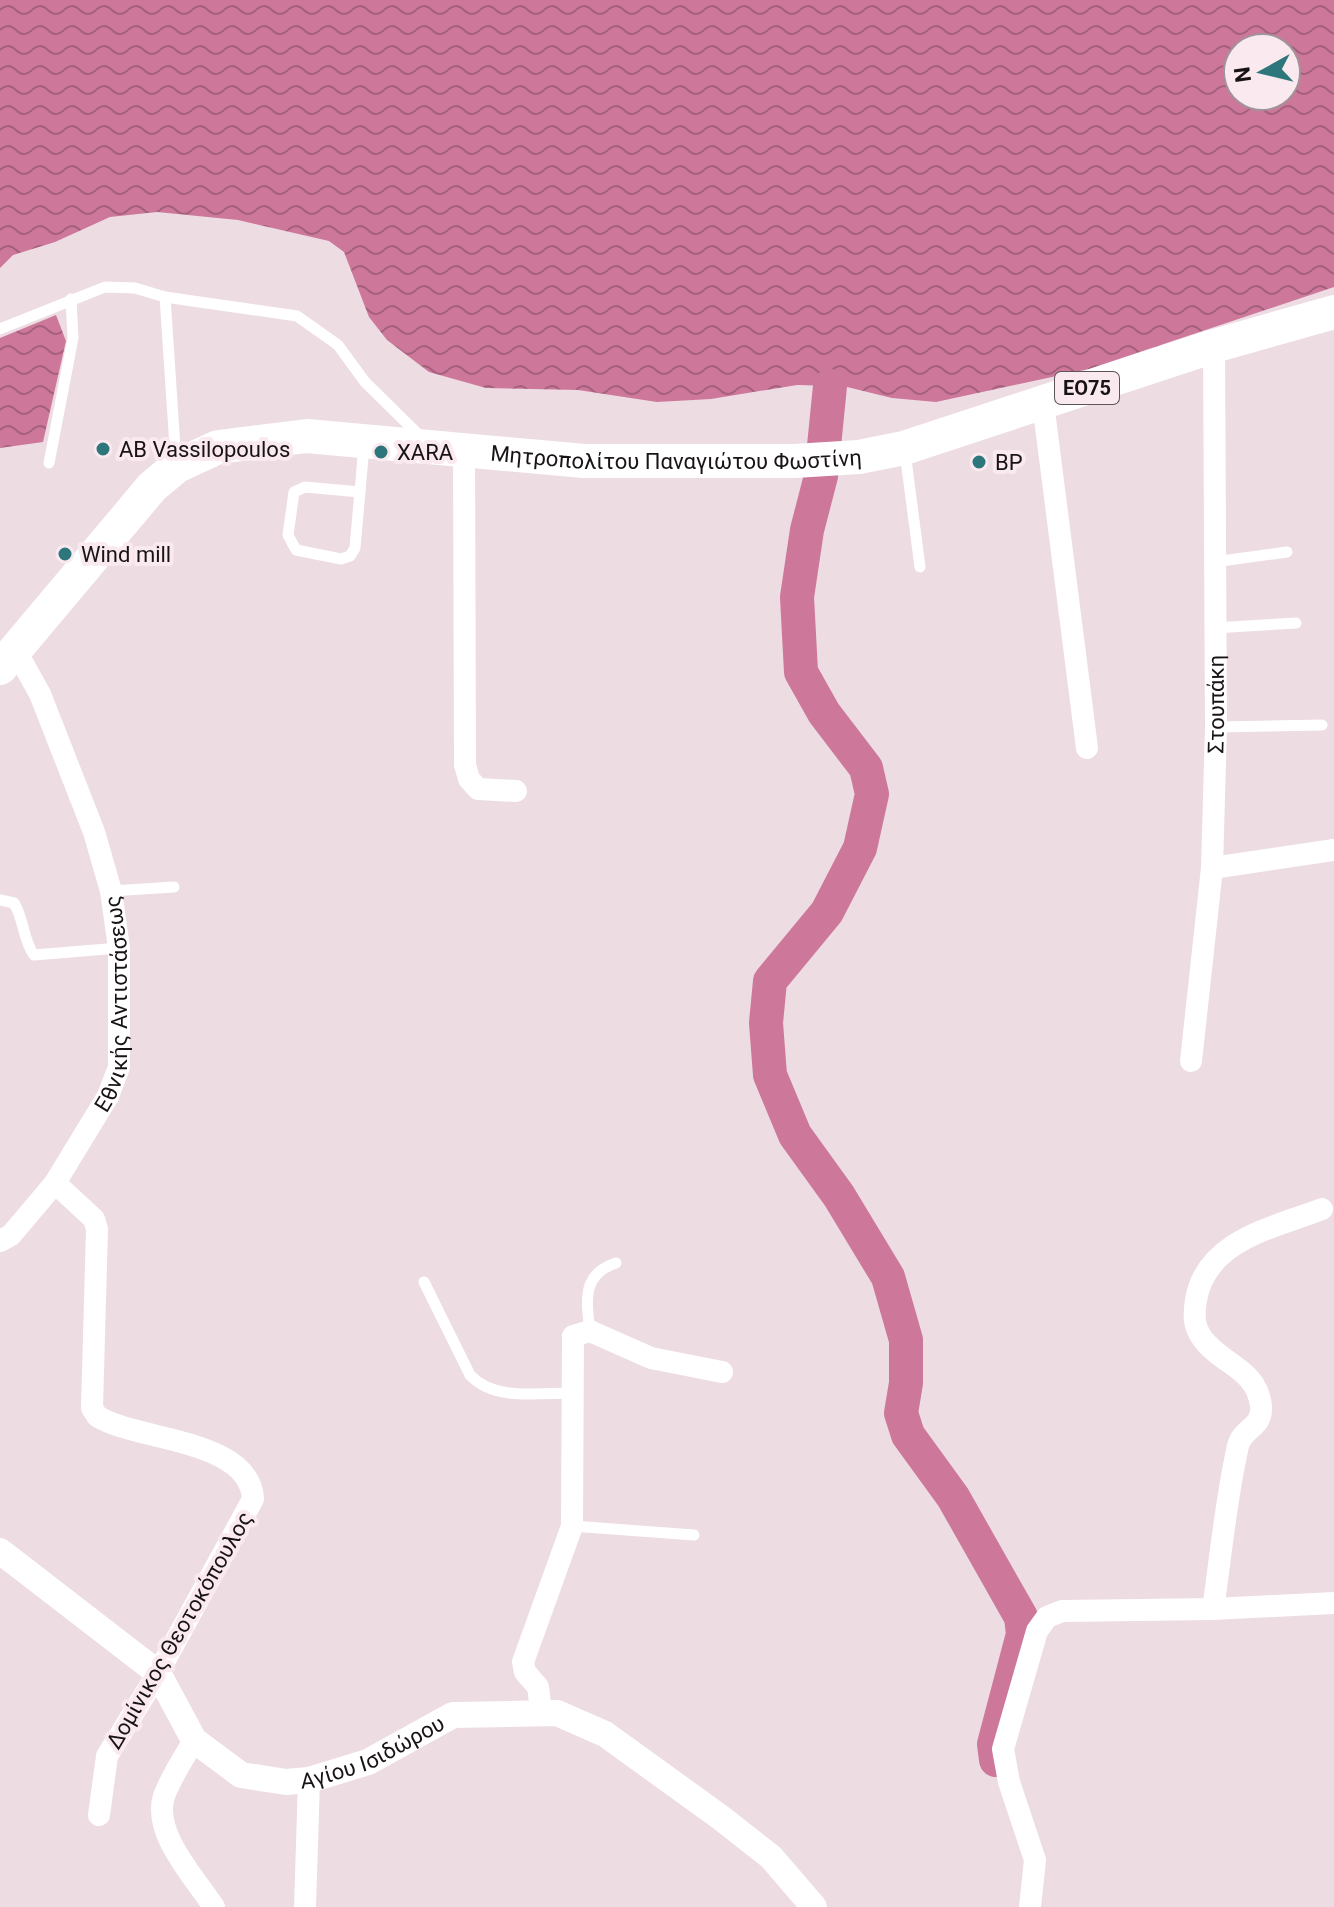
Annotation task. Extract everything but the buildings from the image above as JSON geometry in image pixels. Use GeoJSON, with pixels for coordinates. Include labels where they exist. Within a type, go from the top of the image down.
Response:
{"type":"FeatureCollection","features":[{"type":"Feature","properties":{"kind":"main road","name":"Μητροπολίτου Παναγιώτου Φωστίνη"},"geometry":{"type":"LineString","coordinates":[[8,659],[141,499],[177,466],[206,451],[236,443],[307,436],[584,461],[839,459],[904,448],[1214,346],[1334,312]]}},
{"type":"Feature","properties":{"kind":"street","name":"Στουπάκη"},"geometry":{"type":"LineString","coordinates":[[1191,1061],[1212,868],[1216,727],[1214,346]]}},
{"type":"Feature","properties":{"kind":"street"},"geometry":{"type":"LineString","coordinates":[[1043,403],[1087,748]]}},
{"type":"Feature","properties":{"kind":"street"},"geometry":{"type":"LineString","coordinates":[[448,448],[465,765],[469,779],[478,789],[516,791]]}},
{"type":"Feature","properties":{"kind":"street","name":"Εθνικής Αντιστάσεως"},"geometry":{"type":"LineString","coordinates":[[0,1241],[11,1235],[55,1183],[108,1096],[119,1067],[119,948],[111,891],[94,832],[40,694],[8,659]]}},
{"type":"Feature","properties":{"kind":"street"},"geometry":{"type":"LineString","coordinates":[[1212,868],[1334,850]]}},
{"type":"Feature","properties":{"kind":"street","name":"Δομίνικος Θεοτοκόπουλος"},"geometry":{"type":"LineString","coordinates":[[55,1183],[94,1219],[97,1229],[92,1408],[97,1416],[212,1452],[248,1480],[253,1499],[158,1673],[107,1756],[99,1815]]}},
{"type":"Feature","properties":{"kind":"street"},"geometry":{"type":"LineString","coordinates":[[1213,1609],[1239,1442],[1260,1420],[1261,1409],[1252,1383],[1242,1369],[1209,1347],[1199,1335],[1193,1320],[1197,1295],[1203,1275],[1219,1254],[1257,1234],[1322,1209]]}},
{"type":"Feature","properties":{"kind":"street"},"geometry":{"type":"LineString","coordinates":[[541,1711],[538,1687],[525,1672],[523,1662],[572,1526],[573,1336],[590,1331],[651,1358],[722,1372]]}},
{"type":"Feature","properties":{"kind":"street","name":"Αγίου Ισιδώρου"},"geometry":{"type":"LineString","coordinates":[[0,1551],[158,1673],[194,1740],[241,1775],[286,1782],[309,1780],[368,1762],[453,1715],[541,1711],[572,1717],[605,1734],[771,1857],[814,1907]]}},
{"type":"Feature","properties":{"kind":"street"},"geometry":{"type":"LineString","coordinates":[[1030,1907],[1035,1860],[1009,1782],[1003,1749],[1041,1624],[1062,1611],[1213,1609],[1334,1603]]}},
{"type":"Feature","properties":{"kind":"street"},"geometry":{"type":"LineString","coordinates":[[194,1740],[164,1796],[162,1809],[173,1844],[214,1907]]}},
{"type":"Feature","properties":{"kind":"street"},"geometry":{"type":"LineString","coordinates":[[305,1907],[309,1780]]}},
{"type":"Feature","properties":{"kind":"lane"},"geometry":{"type":"LineString","coordinates":[[0,329],[71,299],[118,286],[165,297],[274,310],[297,316],[338,345],[390,410],[448,448]]}},
{"type":"Feature","properties":{"kind":"lane"},"geometry":{"type":"LineString","coordinates":[[165,297],[177,466]]}},
{"type":"Feature","properties":{"kind":"lane"},"geometry":{"type":"LineString","coordinates":[[49,463],[73,338],[71,299]]}},
{"type":"Feature","properties":{"kind":"lane"},"geometry":{"type":"LineString","coordinates":[[360,492],[305,487],[294,492],[288,535],[296,550],[341,559],[350,556],[355,548],[365,439]]}},
{"type":"Feature","properties":{"kind":"lane"},"geometry":{"type":"LineString","coordinates":[[904,448],[920,567]]}},
{"type":"Feature","properties":{"kind":"lane"},"geometry":{"type":"LineString","coordinates":[[1214,562],[1287,552]]}},
{"type":"Feature","properties":{"kind":"lane"},"geometry":{"type":"LineString","coordinates":[[1214,628],[1296,623]]}},
{"type":"Feature","properties":{"kind":"lane"},"geometry":{"type":"LineString","coordinates":[[1216,727],[1322,725]]}},
{"type":"Feature","properties":{"kind":"lane"},"geometry":{"type":"LineString","coordinates":[[111,891],[174,887]]}},
{"type":"Feature","properties":{"kind":"lane"},"geometry":{"type":"LineString","coordinates":[[0,900],[14,903],[28,947],[34,955],[62,956],[119,948]]}},
{"type":"Feature","properties":{"kind":"lane"},"geometry":{"type":"LineString","coordinates":[[590,1331],[587,1308],[591,1279],[599,1268],[616,1263]]}},
{"type":"Feature","properties":{"kind":"lane"},"geometry":{"type":"LineString","coordinates":[[424,1282],[470,1375],[481,1387],[495,1392],[571,1393]]}},
{"type":"Feature","properties":{"kind":"lane"},"geometry":{"type":"LineString","coordinates":[[572,1526],[694,1535]]}},
{"type":"Feature","properties":{"kind":"water"},"geometry":{"type":"Polygon","coordinates":[[[0,0],[1334,0],[1334,287],[1089,369],[936,402],[892,398],[843,386],[797,385],[711,399],[657,402],[578,390],[486,388],[429,372],[387,340],[369,317],[344,252],[329,241],[238,220],[157,212],[110,217],[55,242],[13,255],[0,268],[0,0]]]}},
{"type":"Feature","properties":{"kind":"water"},"geometry":{"type":"Polygon","coordinates":[[[56,315],[66,341],[43,442],[0,448],[0,338],[56,315]]]}},
{"type":"Feature","properties":{"kind":"waterway"},"geometry":{"type":"LineString","coordinates":[[830,386],[821,476],[807,530],[797,597],[801,672],[824,713],[866,768],[872,794],[860,848],[827,912],[770,981],[766,1023],[770,1075],[795,1135],[839,1196],[888,1277],[906,1340],[906,1383],[901,1413],[908,1435],[953,1497],[1021,1617],[1023,1634],[994,1744],[996,1760]]}},
{"type":"Feature","properties":{"kind":"place","name":"AB Vassilopoulos"},"geometry":{"type":"Point","coordinates":[103,449]}},
{"type":"Feature","properties":{"kind":"place","name":"XARA"},"geometry":{"type":"Point","coordinates":[381,452]}},
{"type":"Feature","properties":{"kind":"place","name":"BP"},"geometry":{"type":"Point","coordinates":[979,462]}},
{"type":"Feature","properties":{"kind":"place","name":"Wind mill"},"geometry":{"type":"Point","coordinates":[65,554]}}]}
